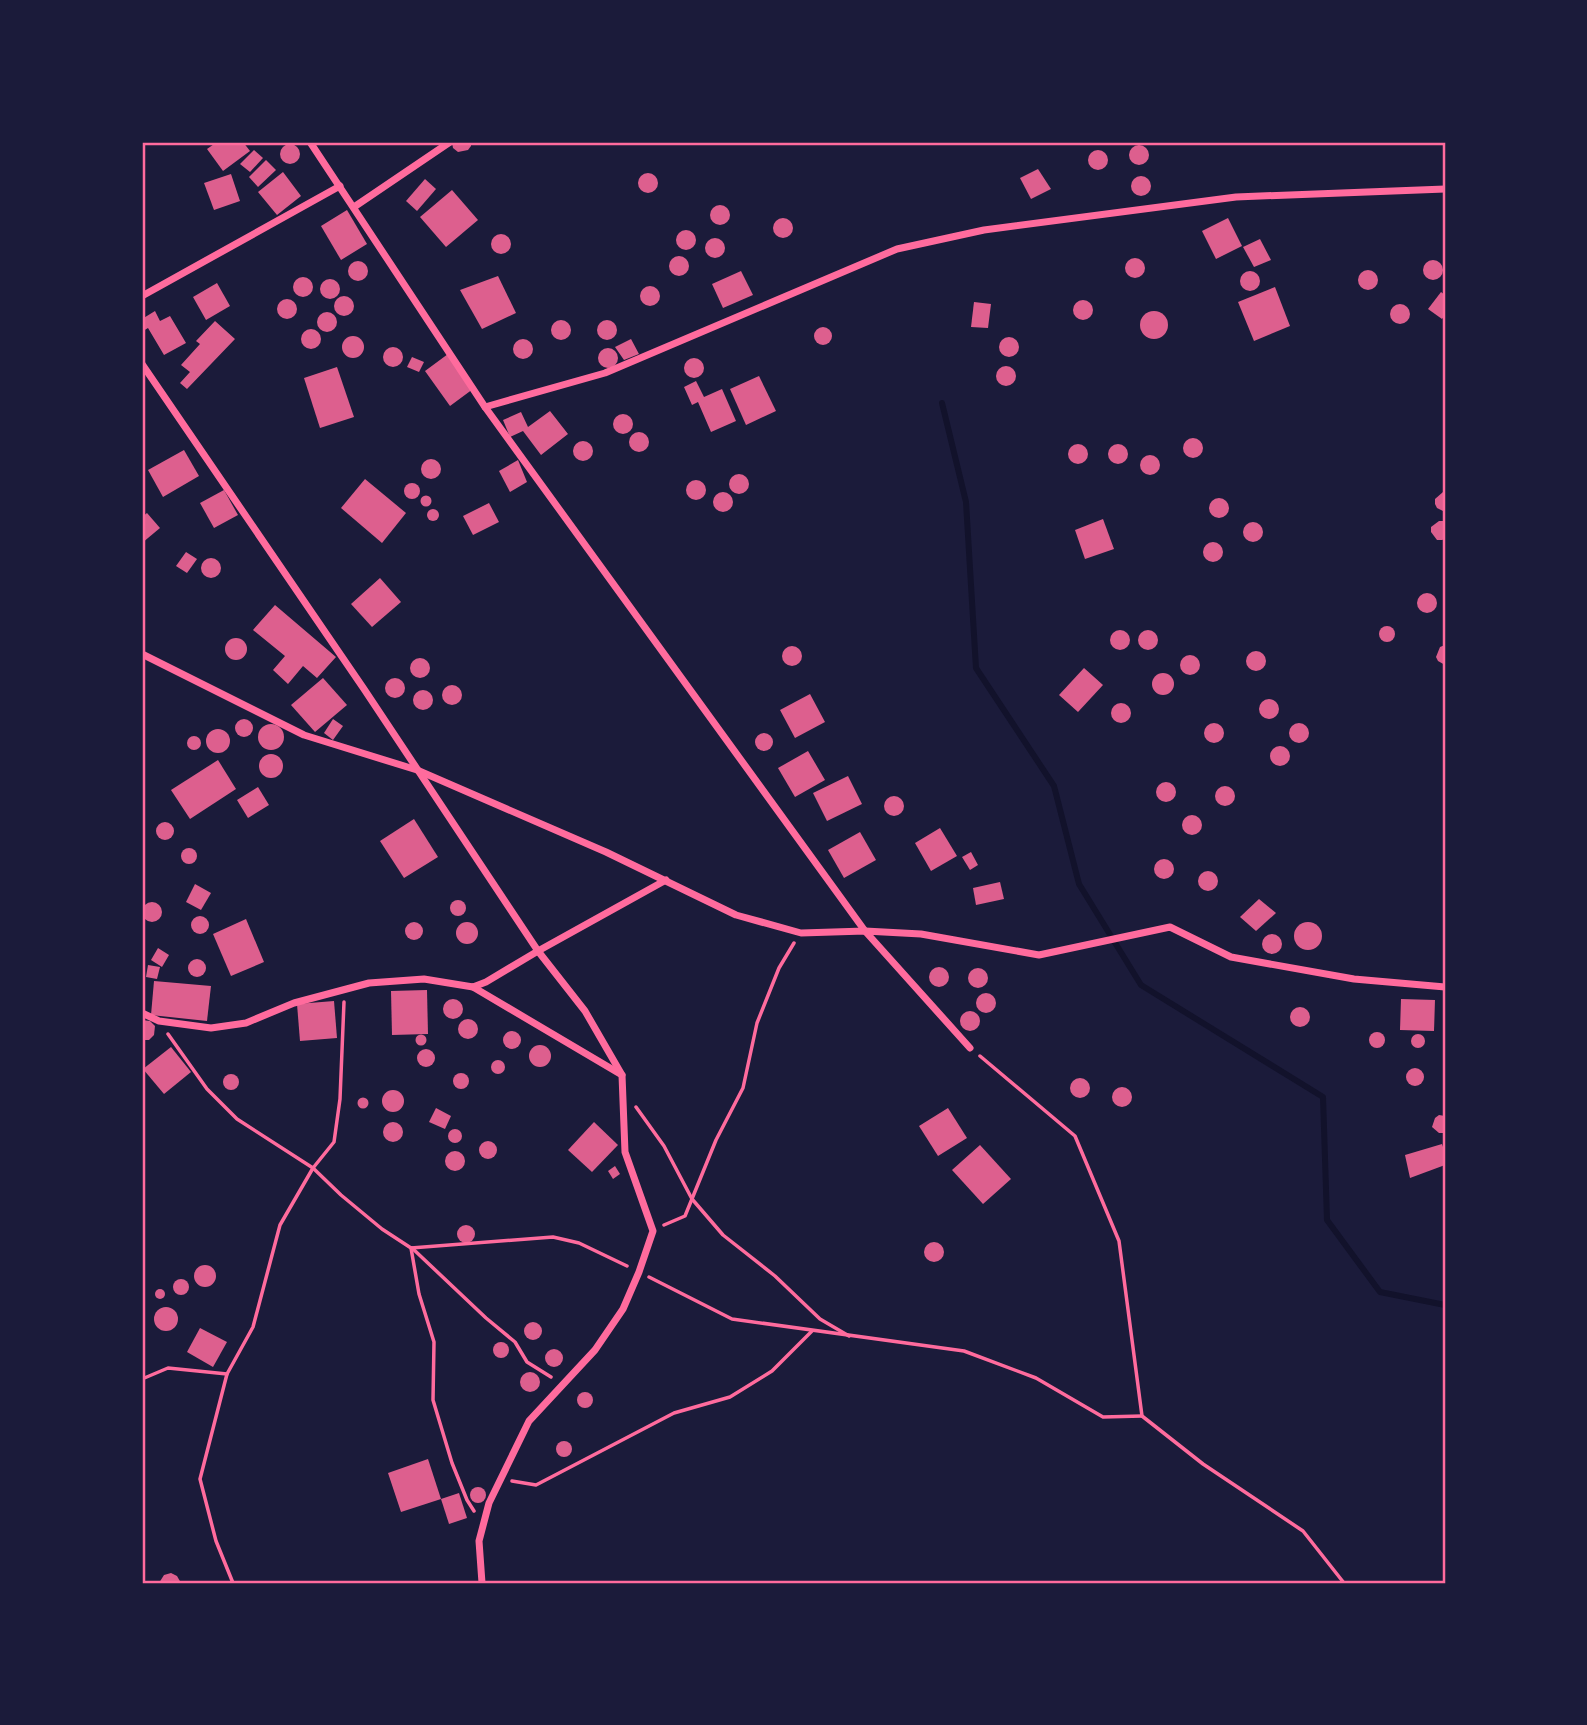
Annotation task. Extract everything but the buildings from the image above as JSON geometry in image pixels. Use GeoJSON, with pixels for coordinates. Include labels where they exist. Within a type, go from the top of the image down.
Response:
{"type":"FeatureCollection","features":[{"type":"Feature","properties":{"kind":"street"},"geometry":{"type":"LineString","coordinates":[[310,142],[485,407],[865,931],[970,1048]]}},
{"type":"Feature","properties":{"kind":"street"},"geometry":{"type":"LineString","coordinates":[[354,206],[450,142]]}},
{"type":"Feature","properties":{"kind":"street"},"geometry":{"type":"LineString","coordinates":[[142,296],[341,186]]}},
{"type":"Feature","properties":{"kind":"street"},"geometry":{"type":"LineString","coordinates":[[485,407],[605,373],[897,249],[984,230],[1236,197],[1445,189]]}},
{"type":"Feature","properties":{"kind":"street"},"geometry":{"type":"LineString","coordinates":[[142,364],[364,688],[538,951],[585,1011],[622,1075],[625,1152],[653,1231],[639,1272],[622,1308],[595,1350],[529,1421],[489,1503],[479,1541],[482,1583]]}},
{"type":"Feature","properties":{"kind":"street"},"geometry":{"type":"LineString","coordinates":[[142,654],[304,736],[417,770],[666,880],[736,915],[801,933],[865,931],[921,934],[1039,955],[1170,926],[1231,957],[1354,979],[1445,987]]}},
{"type":"Feature","properties":{"kind":"street"},"geometry":{"type":"LineString","coordinates":[[473,986],[486,982],[666,880]]}},
{"type":"Feature","properties":{"kind":"street"},"geometry":{"type":"LineString","coordinates":[[142,1013],[159,1021],[211,1028],[246,1023],[294,1003],[369,983],[424,979],[473,986],[622,1075]]}},
{"type":"Feature","properties":{"kind":"path"},"geometry":{"type":"LineString","coordinates":[[653,1231],[685,1216],[716,1140],[743,1088],[757,1023],[779,968],[801,933]]}},
{"type":"Feature","properties":{"kind":"path"},"geometry":{"type":"LineString","coordinates":[[233,1583],[216,1541],[200,1479],[227,1374],[253,1327],[281,1225],[313,1168],[334,1142],[341,1099],[344,989]]}},
{"type":"Feature","properties":{"kind":"path"},"geometry":{"type":"LineString","coordinates":[[159,1021],[207,1089],[237,1119],[313,1168],[382,1229],[411,1248],[515,1342],[527,1362],[562,1383]]}},
{"type":"Feature","properties":{"kind":"path"},"geometry":{"type":"LineString","coordinates":[[970,1048],[1075,1136],[1119,1241],[1142,1416]]}},
{"type":"Feature","properties":{"kind":"path"},"geometry":{"type":"LineString","coordinates":[[634,1103],[664,1146],[692,1199],[723,1235],[775,1276],[820,1319],[851,1337]]}},
{"type":"Feature","properties":{"kind":"path"},"geometry":{"type":"LineString","coordinates":[[411,1248],[553,1237],[579,1243],[732,1319],[964,1351],[1035,1378],[1103,1417],[1142,1416],[1203,1464],[1303,1531],[1343,1583]]}},
{"type":"Feature","properties":{"kind":"path"},"geometry":{"type":"LineString","coordinates":[[411,1248],[419,1294],[434,1342],[433,1400],[452,1463],[467,1500],[483,1525]]}},
{"type":"Feature","properties":{"kind":"path"},"geometry":{"type":"LineString","coordinates":[[501,1479],[536,1485],[674,1413],[730,1397],[772,1371],[812,1331]]}},
{"type":"Feature","properties":{"kind":"path"},"geometry":{"type":"LineString","coordinates":[[142,1379],[168,1368],[227,1374]]}},
{"type":"Feature","properties":{"kind":"waterway"},"geometry":{"type":"LineString","coordinates":[[942,403],[966,502],[976,668],[1054,786],[1079,884],[1141,985],[1323,1097],[1327,1220],[1380,1292],[1445,1305]]}}]}
